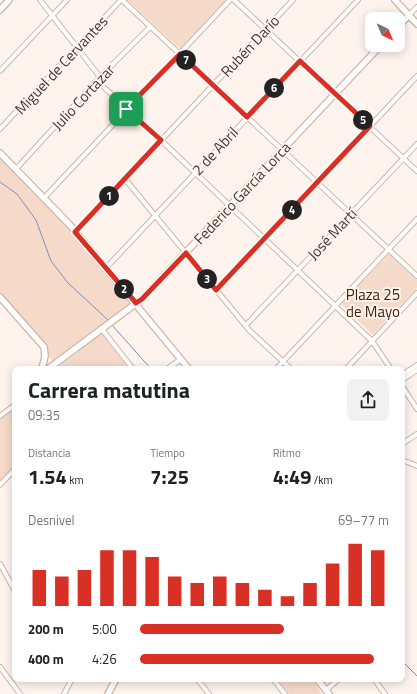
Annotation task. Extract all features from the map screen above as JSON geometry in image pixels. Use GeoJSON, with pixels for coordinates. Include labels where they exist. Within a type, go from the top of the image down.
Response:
{"type":"FeatureCollection","features":[{"type":"Feature","properties":{"kind":"street"},"geometry":{"type":"LineString","coordinates":[[0,10],[9,0]]}},
{"type":"Feature","properties":{"kind":"street"},"geometry":{"type":"LineString","coordinates":[[40,0],[76,46],[98,79],[126,109],[161,140],[372,341],[389,366]]}},
{"type":"Feature","properties":{"kind":"street"},"geometry":{"type":"LineString","coordinates":[[0,71],[67,0]]}},
{"type":"Feature","properties":{"kind":"street"},"geometry":{"type":"LineString","coordinates":[[121,0],[318,182],[417,276]]}},
{"type":"Feature","properties":{"kind":"street","name":"Miguel de Cervantes"},"geometry":{"type":"LineString","coordinates":[[0,129],[76,46],[121,0]]}},
{"type":"Feature","properties":{"kind":"street"},"geometry":{"type":"LineString","coordinates":[[44,198],[230,0]]}},
{"type":"Feature","properties":{"kind":"street"},"geometry":{"type":"LineString","coordinates":[[234,0],[417,171]]}},
{"type":"Feature","properties":{"kind":"street","name":"Rubén Darío"},"geometry":{"type":"LineString","coordinates":[[75,232],[293,0]]}},
{"type":"Feature","properties":{"kind":"street","name":"2 de Abril"},"geometry":{"type":"LineString","coordinates":[[106,268],[358,0]]}},
{"type":"Feature","properties":{"kind":"street"},"geometry":{"type":"LineString","coordinates":[[395,0],[417,24]]}},
{"type":"Feature","properties":{"kind":"street"},"geometry":{"type":"LineString","coordinates":[[405,20],[417,7]]}},
{"type":"Feature","properties":{"kind":"street","name":"Julio Cortazar"},"geometry":{"type":"LineString","coordinates":[[16,169],[98,79],[150,27]]}},
{"type":"Feature","properties":{"kind":"street","name":"Federico García Lorca"},"geometry":{"type":"LineString","coordinates":[[52,366],[100,328],[142,299],[374,52]]}},
{"type":"Feature","properties":{"kind":"street"},"geometry":{"type":"LineString","coordinates":[[216,290],[417,76]]}},
{"type":"Feature","properties":{"kind":"street","name":"José Martí"},"geometry":{"type":"LineString","coordinates":[[246,325],[417,144]]}},
{"type":"Feature","properties":{"kind":"street"},"geometry":{"type":"LineString","coordinates":[[0,153],[75,232],[136,303],[187,366]]}},
{"type":"Feature","properties":{"kind":"street"},"geometry":{"type":"LineString","coordinates":[[125,179],[246,325],[288,366]]}},
{"type":"Feature","properties":{"kind":"street"},"geometry":{"type":"LineString","coordinates":[[279,366],[417,219]]}},
{"type":"Feature","properties":{"kind":"street"},"geometry":{"type":"LineString","coordinates":[[349,366],[417,293]]}},
{"type":"Feature","properties":{"kind":"street"},"geometry":{"type":"LineString","coordinates":[[0,296],[41,342],[50,362],[57,362]]}},
{"type":"Feature","properties":{"kind":"street"},"geometry":{"type":"LineString","coordinates":[[100,328],[131,366]]}},
{"type":"Feature","properties":{"kind":"street"},"geometry":{"type":"LineString","coordinates":[[43,366],[45,352]]}},
{"type":"Feature","properties":{"kind":"street"},"geometry":{"type":"LineString","coordinates":[[171,366],[181,359]]}},
{"type":"Feature","properties":{"kind":"street"},"geometry":{"type":"LineString","coordinates":[[405,373],[417,365]]}},
{"type":"Feature","properties":{"kind":"street"},"geometry":{"type":"LineString","coordinates":[[405,378],[417,370]]}},
{"type":"Feature","properties":{"kind":"street"},"geometry":{"type":"LineString","coordinates":[[405,391],[417,409]]}},
{"type":"Feature","properties":{"kind":"street"},"geometry":{"type":"LineString","coordinates":[[0,416],[12,407]]}},
{"type":"Feature","properties":{"kind":"street"},"geometry":{"type":"LineString","coordinates":[[405,442],[417,434]]}},
{"type":"Feature","properties":{"kind":"street"},"geometry":{"type":"LineString","coordinates":[[405,461],[417,466]]}},
{"type":"Feature","properties":{"kind":"street"},"geometry":{"type":"LineString","coordinates":[[0,485],[12,472]]}},
{"type":"Feature","properties":{"kind":"street"},"geometry":{"type":"LineString","coordinates":[[0,564],[12,586]]}},
{"type":"Feature","properties":{"kind":"street"},"geometry":{"type":"LineString","coordinates":[[0,667],[20,694]]}},
{"type":"Feature","properties":{"kind":"street"},"geometry":{"type":"LineString","coordinates":[[64,694],[70,682]]}},
{"type":"Feature","properties":{"kind":"street"},"geometry":{"type":"LineString","coordinates":[[108,694],[114,682]]}},
{"type":"Feature","properties":{"kind":"street"},"geometry":{"type":"LineString","coordinates":[[199,682],[209,694]]}},
{"type":"Feature","properties":{"kind":"street"},"geometry":{"type":"LineString","coordinates":[[275,682],[285,694]]}},
{"type":"Feature","properties":{"kind":"street"},"geometry":{"type":"LineString","coordinates":[[319,682],[327,692],[336,682]]}},
{"type":"Feature","properties":{"kind":"street"},"geometry":{"type":"LineString","coordinates":[[376,682],[385,694]]}},
{"type":"Feature","properties":{"kind":"green space"},"geometry":{"type":"Polygon","coordinates":[[[127,0],[226,0],[180,49],[127,0]]]}},
{"type":"Feature","properties":{"kind":"green space"},"geometry":{"type":"Polygon","coordinates":[[[0,157],[72,232],[130,303],[53,361],[48,356],[43,340],[0,293],[0,157]]]}},
{"type":"Feature","properties":{"kind":"green space","name":"Plaza 25 de Mayo"},"geometry":{"type":"Polygon","coordinates":[[[389,254],[417,280],[417,288],[373,335],[341,304],[389,254]]]}},
{"type":"Feature","properties":{"kind":"green space"},"geometry":{"type":"Polygon","coordinates":[[[102,333],[127,366],[60,366],[102,333]]]}},
{"type":"Feature","properties":{"kind":"green space"},"geometry":{"type":"Polygon","coordinates":[[[12,410],[12,469],[0,482],[0,419],[12,410]]]}},
{"type":"Feature","properties":{"kind":"green space"},"geometry":{"type":"Polygon","coordinates":[[[279,682],[313,682],[322,694],[289,694],[279,682]]]}},
{"type":"Feature","properties":{"kind":"waterway"},"geometry":{"type":"LineString","coordinates":[[0,182],[17,194],[36,220],[51,261],[68,283],[108,320]]}},
{"type":"Feature","properties":{"kind":"waterway"},"geometry":{"type":"LineString","coordinates":[[112,325],[148,366]]}},
{"type":"Feature","properties":{"kind":"waterway"},"geometry":{"type":"LineString","coordinates":[[405,664],[417,676]]}},
{"type":"Feature","properties":{"kind":"route"},"geometry":{"type":"LineString","coordinates":[[180,54],[247,117],[300,61],[370,126],[216,290],[186,253],[142,299],[136,303],[75,232],[161,140],[126,109],[180,54]]}}]}
